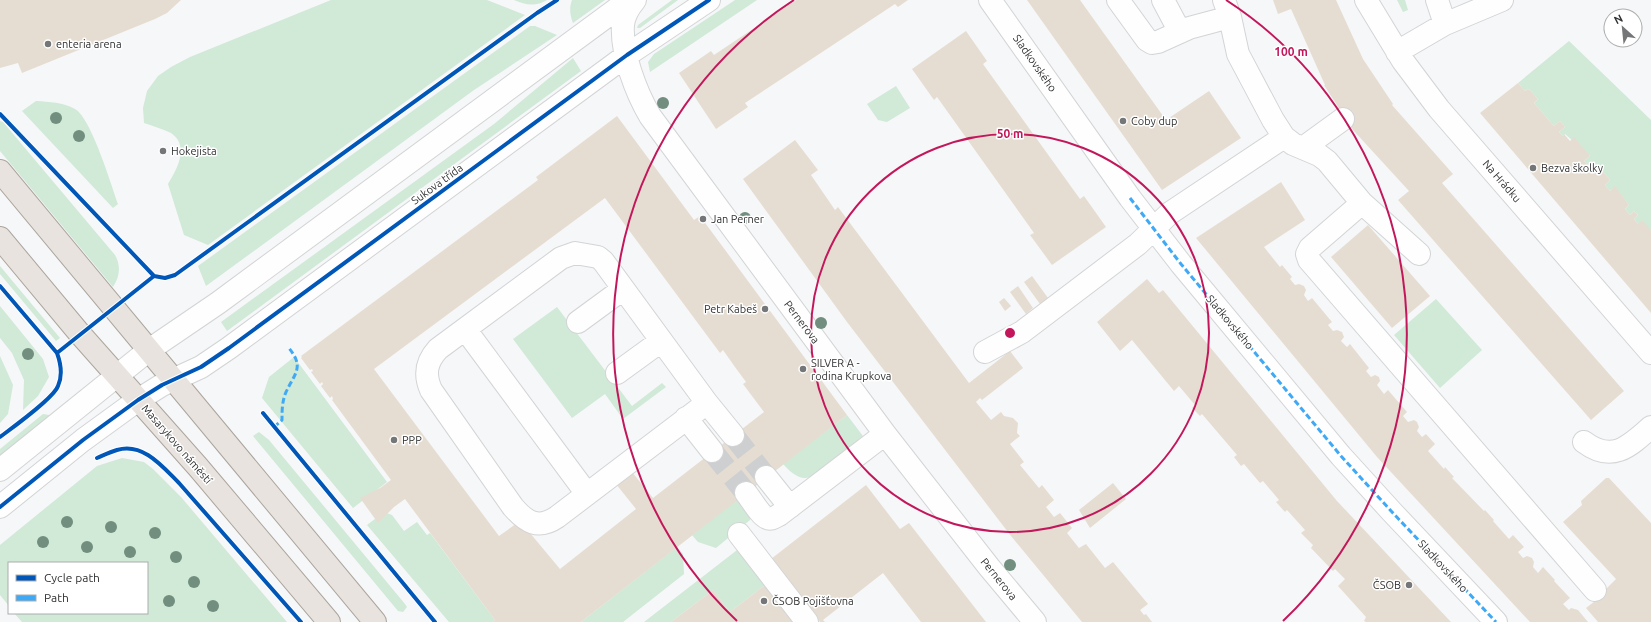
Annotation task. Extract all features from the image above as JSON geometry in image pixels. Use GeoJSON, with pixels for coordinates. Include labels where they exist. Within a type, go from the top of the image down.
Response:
{"type":"FeatureCollection","features":[{"type":"Feature","properties":{"kind":"main road"},"geometry":{"type":"LineString","coordinates":[[0,171],[375,622]]}},
{"type":"Feature","properties":{"kind":"main road"},"geometry":{"type":"LineString","coordinates":[[0,238],[138,400]]}},
{"type":"Feature","properties":{"kind":"main road","name":"Masarykovo náměstí"},"geometry":{"type":"LineString","coordinates":[[138,400],[198,467],[329,622]]}},
{"type":"Feature","properties":{"kind":"street"},"geometry":{"type":"LineString","coordinates":[[0,470],[149,350],[218,303],[629,0]]}},
{"type":"Feature","properties":{"kind":"street","name":"Pernerova"},"geometry":{"type":"LineString","coordinates":[[635,0],[629,7],[623,24],[627,55],[636,87],[650,116],[885,434],[989,567],[1035,622]]}},
{"type":"Feature","properties":{"kind":"street","name":"Sukova třída"},"geometry":{"type":"LineString","coordinates":[[138,400],[200,367],[229,348],[627,55],[709,0]]}},
{"type":"Feature","properties":{"kind":"street","name":"Sladkovského"},"geometry":{"type":"LineString","coordinates":[[990,0],[1153,229],[1341,456],[1496,622]]}},
{"type":"Feature","properties":{"kind":"street"},"geometry":{"type":"LineString","coordinates":[[1118,0],[1147,40],[1152,43],[1200,25],[1227,8],[1238,54],[1284,137],[1293,144],[1314,152],[1327,161],[1362,203],[1419,254]]}},
{"type":"Feature","properties":{"kind":"street"},"geometry":{"type":"LineString","coordinates":[[1163,0],[1180,32]]}},
{"type":"Feature","properties":{"kind":"street","name":"Na Hrádku"},"geometry":{"type":"LineString","coordinates":[[1366,0],[1397,52],[1439,109],[1651,353]]}},
{"type":"Feature","properties":{"kind":"street"},"geometry":{"type":"LineString","coordinates":[[1437,0],[1445,24]]}},
{"type":"Feature","properties":{"kind":"street"},"geometry":{"type":"LineString","coordinates":[[1397,52],[1445,24],[1502,0]]}},
{"type":"Feature","properties":{"kind":"street"},"geometry":{"type":"LineString","coordinates":[[1303,148],[1343,119]]}},
{"type":"Feature","properties":{"kind":"street"},"geometry":{"type":"LineString","coordinates":[[985,352],[1022,332],[1138,244],[1170,213],[1284,137]]}},
{"type":"Feature","properties":{"kind":"street"},"geometry":{"type":"LineString","coordinates":[[1362,203],[1310,248],[1307,254],[1309,260],[1595,590]]}},
{"type":"Feature","properties":{"kind":"street"},"geometry":{"type":"LineString","coordinates":[[707,403],[557,517],[544,523],[531,522],[513,507],[431,390],[427,383],[426,369],[433,354],[561,258],[568,254],[574,253],[598,257],[603,261],[707,403],[733,435]]}},
{"type":"Feature","properties":{"kind":"street"},"geometry":{"type":"LineString","coordinates":[[578,322],[623,289]]}},
{"type":"Feature","properties":{"kind":"street"},"geometry":{"type":"LineString","coordinates":[[465,329],[587,494]]}},
{"type":"Feature","properties":{"kind":"street"},"geometry":{"type":"LineString","coordinates":[[617,373],[661,341]]}},
{"type":"Feature","properties":{"kind":"street","name":"Masarykovo náměstí"},"geometry":{"type":"LineString","coordinates":[[0,507],[83,440],[138,400]]}},
{"type":"Feature","properties":{"kind":"street"},"geometry":{"type":"LineString","coordinates":[[686,418],[712,451]]}},
{"type":"Feature","properties":{"kind":"street"},"geometry":{"type":"LineString","coordinates":[[1584,442],[1592,448],[1607,452],[1621,450],[1636,451],[1651,427]]}},
{"type":"Feature","properties":{"kind":"street"},"geometry":{"type":"LineString","coordinates":[[746,493],[767,518],[772,519],[790,507],[885,434]]}},
{"type":"Feature","properties":{"kind":"street"},"geometry":{"type":"LineString","coordinates":[[766,478],[790,507]]}},
{"type":"Feature","properties":{"kind":"street"},"geometry":{"type":"LineString","coordinates":[[739,534],[807,622]]}},
{"type":"Feature","properties":{"kind":"green space"},"geometry":{"type":"Polygon","coordinates":[[[331,0],[487,0],[525,15],[208,245],[184,235],[168,184],[178,165],[181,151],[180,144],[177,138],[171,133],[144,123],[143,108],[147,91],[158,76],[190,57],[331,0]]]}},
{"type":"Feature","properties":{"kind":"green space"},"geometry":{"type":"Polygon","coordinates":[[[514,0],[547,0],[539,4],[530,4],[514,0]]]}},
{"type":"Feature","properties":{"kind":"green space"},"geometry":{"type":"Polygon","coordinates":[[[572,0],[605,0],[573,23],[570,12],[572,0]]]}},
{"type":"Feature","properties":{"kind":"green space"},"geometry":{"type":"Polygon","coordinates":[[[672,0],[678,0],[640,28],[637,28],[638,25],[672,0]]]}},
{"type":"Feature","properties":{"kind":"green space"},"geometry":{"type":"Polygon","coordinates":[[[735,0],[757,0],[650,72],[648,62],[654,54],[735,0]]]}},
{"type":"Feature","properties":{"kind":"green space"},"geometry":{"type":"Polygon","coordinates":[[[1397,0],[1405,0],[1408,10],[1403,12],[1397,0]]]}},
{"type":"Feature","properties":{"kind":"green space"},"geometry":{"type":"Polygon","coordinates":[[[530,26],[535,26],[557,35],[474,90],[206,286],[198,266],[530,26]]]}},
{"type":"Feature","properties":{"kind":"green space"},"geometry":{"type":"Polygon","coordinates":[[[1569,41],[1651,120],[1651,230],[1638,224],[1634,219],[1638,215],[1634,211],[1630,215],[1625,209],[1629,205],[1615,187],[1610,191],[1605,185],[1610,180],[1600,168],[1595,171],[1590,164],[1588,165],[1584,161],[1590,156],[1565,134],[1563,136],[1559,132],[1565,127],[1560,121],[1554,126],[1534,103],[1538,99],[1529,89],[1525,91],[1518,83],[1569,41]]]}},
{"type":"Feature","properties":{"kind":"green space"},"geometry":{"type":"Polygon","coordinates":[[[573,58],[581,71],[227,331],[221,322],[494,124],[573,58]]]}},
{"type":"Feature","properties":{"kind":"green space"},"geometry":{"type":"Polygon","coordinates":[[[896,86],[910,108],[887,122],[878,120],[867,104],[896,86]]]}},
{"type":"Feature","properties":{"kind":"green space"},"geometry":{"type":"Polygon","coordinates":[[[36,101],[66,105],[75,109],[81,115],[94,138],[111,182],[118,204],[113,208],[22,111],[36,101]]]}},
{"type":"Feature","properties":{"kind":"green space"},"geometry":{"type":"Polygon","coordinates":[[[0,121],[3,122],[115,255],[119,271],[113,287],[0,151],[0,121]]]}},
{"type":"Feature","properties":{"kind":"green space"},"geometry":{"type":"Polygon","coordinates":[[[0,266],[60,338],[56,341],[0,274],[0,266]]]}},
{"type":"Feature","properties":{"kind":"green space"},"geometry":{"type":"Polygon","coordinates":[[[1436,299],[1482,350],[1440,388],[1394,335],[1436,299]]]}},
{"type":"Feature","properties":{"kind":"green space"},"geometry":{"type":"Polygon","coordinates":[[[0,306],[43,359],[49,377],[38,396],[23,410],[24,380],[12,353],[0,338],[0,306]]]}},
{"type":"Feature","properties":{"kind":"green space"},"geometry":{"type":"Polygon","coordinates":[[[557,307],[632,406],[662,383],[666,387],[623,419],[605,394],[572,418],[513,339],[557,307]]]}},
{"type":"Feature","properties":{"kind":"green space"},"geometry":{"type":"Polygon","coordinates":[[[0,356],[13,385],[8,414],[0,423],[0,356]]]}},
{"type":"Feature","properties":{"kind":"green space"},"geometry":{"type":"Polygon","coordinates":[[[294,357],[387,482],[353,508],[262,398],[269,377],[294,357]]]}},
{"type":"Feature","properties":{"kind":"green space"},"geometry":{"type":"Polygon","coordinates":[[[43,414],[49,415],[53,418],[0,461],[0,449],[43,414]]]}},
{"type":"Feature","properties":{"kind":"green space"},"geometry":{"type":"Polygon","coordinates":[[[847,415],[863,436],[809,478],[796,476],[789,471],[783,464],[847,415]]]}},
{"type":"Feature","properties":{"kind":"green space"},"geometry":{"type":"Polygon","coordinates":[[[259,432],[269,440],[405,604],[407,607],[403,612],[398,611],[253,436],[259,432]]]}},
{"type":"Feature","properties":{"kind":"green space"},"geometry":{"type":"Polygon","coordinates":[[[122,458],[144,462],[153,469],[181,497],[287,622],[22,622],[15,614],[148,614],[148,562],[8,562],[8,605],[0,595],[0,545],[97,466],[122,458]]]}},
{"type":"Feature","properties":{"kind":"green space"},"geometry":{"type":"Polygon","coordinates":[[[739,498],[751,517],[750,520],[716,548],[698,542],[692,535],[739,498]]]}},
{"type":"Feature","properties":{"kind":"green space"},"geometry":{"type":"Polygon","coordinates":[[[384,512],[392,515],[404,531],[417,522],[427,535],[430,533],[495,620],[492,622],[449,622],[367,525],[384,512]]]}},
{"type":"Feature","properties":{"kind":"green space"},"geometry":{"type":"Polygon","coordinates":[[[677,547],[683,554],[684,574],[623,622],[581,622],[677,547]]]}},
{"type":"Feature","properties":{"kind":"green space"},"geometry":{"type":"Polygon","coordinates":[[[741,547],[769,582],[730,612],[713,590],[671,622],[644,622],[741,547]]]}},
{"type":"Feature","properties":{"kind":"building","name":"enteria arena"},"geometry":{"type":"Polygon","coordinates":[[[0,0],[181,0],[167,13],[155,19],[22,73],[18,63],[0,68],[0,0]]]}},
{"type":"Feature","properties":{"kind":"building"},"geometry":{"type":"Polygon","coordinates":[[[796,0],[908,0],[898,7],[895,4],[745,103],[748,107],[716,129],[679,73],[711,51],[714,55],[796,0]]]}},
{"type":"Feature","properties":{"kind":"building"},"geometry":{"type":"Polygon","coordinates":[[[1027,0],[1080,0],[1166,120],[1209,91],[1241,138],[1162,190],[1027,0]]]}},
{"type":"Feature","properties":{"kind":"building"},"geometry":{"type":"Polygon","coordinates":[[[1273,0],[1336,0],[1363,59],[1393,104],[1392,105],[1453,174],[1442,183],[1624,391],[1591,420],[1398,200],[1409,191],[1353,130],[1324,85],[1291,9],[1278,14],[1273,0]]]}},
{"type":"Feature","properties":{"kind":"building"},"geometry":{"type":"Polygon","coordinates":[[[966,31],[987,61],[983,64],[1080,199],[1084,196],[1106,227],[1052,265],[1030,235],[1034,233],[937,97],[934,100],[912,69],[966,31]]]}},
{"type":"Feature","properties":{"kind":"building"},"geometry":{"type":"Polygon","coordinates":[[[1518,83],[1525,91],[1529,89],[1538,99],[1534,103],[1554,126],[1560,121],[1565,127],[1559,132],[1563,136],[1564,134],[1570,141],[1574,137],[1590,156],[1584,161],[1588,165],[1590,164],[1595,171],[1600,168],[1610,180],[1605,185],[1610,191],[1615,186],[1629,205],[1625,209],[1630,215],[1634,211],[1638,215],[1634,219],[1638,224],[1642,220],[1651,230],[1651,313],[1480,113],[1518,83]]]}},
{"type":"Feature","properties":{"kind":"building"},"geometry":{"type":"Polygon","coordinates":[[[617,116],[694,220],[700,216],[847,415],[581,622],[492,622],[495,620],[405,499],[394,507],[378,523],[360,498],[380,488],[391,480],[332,400],[332,396],[330,398],[321,386],[323,384],[322,382],[320,384],[311,372],[313,371],[312,369],[310,370],[301,358],[301,356],[538,180],[536,177],[617,116]],[[605,198],[374,369],[499,536],[520,521],[560,569],[636,509],[616,484],[632,472],[653,498],[764,412],[743,384],[746,382],[723,350],[720,353],[605,198]]]}},
{"type":"Feature","properties":{"kind":"building"},"geometry":{"type":"Polygon","coordinates":[[[795,140],[818,170],[811,175],[835,210],[838,207],[969,383],[1010,351],[1023,368],[982,400],[980,398],[976,402],[991,420],[1001,412],[1004,416],[1013,418],[1018,423],[1017,433],[1020,436],[1010,444],[1024,462],[1020,465],[1039,488],[1042,485],[1054,500],[1046,507],[1054,517],[1060,513],[1072,528],[1067,533],[1079,548],[1086,544],[1105,568],[1113,562],[1148,604],[1140,610],[1144,615],[1146,614],[1152,622],[1082,622],[1011,536],[847,322],[743,179],[795,140]]]}},
{"type":"Feature","properties":{"kind":"building"},"geometry":{"type":"Polygon","coordinates":[[[1281,182],[1305,220],[1264,247],[1280,267],[1282,265],[1292,277],[1290,279],[1295,285],[1299,284],[1304,286],[1306,290],[1304,295],[1308,301],[1312,298],[1332,322],[1328,325],[1333,331],[1337,330],[1342,332],[1344,337],[1341,341],[1347,347],[1350,344],[1369,368],[1366,371],[1371,377],[1375,375],[1379,377],[1380,381],[1377,385],[1384,394],[1388,390],[1407,412],[1403,416],[1408,422],[1414,420],[1417,422],[1419,427],[1417,431],[1422,437],[1426,434],[1435,444],[1428,451],[1444,469],[1445,467],[1454,477],[1452,478],[1484,511],[1485,510],[1509,539],[1513,535],[1524,547],[1518,552],[1523,558],[1527,556],[1532,558],[1534,562],[1533,567],[1538,573],[1543,567],[1555,580],[1554,581],[1570,598],[1563,604],[1569,610],[1571,608],[1578,610],[1588,622],[1530,622],[1377,457],[1196,238],[1281,182]]]}},
{"type":"Feature","properties":{"kind":"building"},"geometry":{"type":"Polygon","coordinates":[[[1368,225],[1430,296],[1392,328],[1331,257],[1368,225]]]}},
{"type":"Feature","properties":{"kind":"building"},"geometry":{"type":"Polygon","coordinates":[[[1032,276],[1048,298],[1040,304],[1024,282],[1032,276]]]}},
{"type":"Feature","properties":{"kind":"building"},"geometry":{"type":"Polygon","coordinates":[[[1147,279],[1159,293],[1163,290],[1337,501],[1451,622],[1364,621],[1366,617],[1338,586],[1345,579],[1335,569],[1333,571],[1311,548],[1313,545],[1301,533],[1305,530],[1287,510],[1285,512],[1276,502],[1279,500],[1263,481],[1260,483],[1244,464],[1241,466],[1234,457],[1237,455],[1202,414],[1200,416],[1192,408],[1195,405],[1179,386],[1174,391],[1132,340],[1120,351],[1097,322],[1147,279]]]}},
{"type":"Feature","properties":{"kind":"building"},"geometry":{"type":"Polygon","coordinates":[[[1018,286],[1033,308],[1026,314],[1010,292],[1018,286]]]}},
{"type":"Feature","properties":{"kind":"building"},"geometry":{"type":"Polygon","coordinates":[[[1004,298],[1011,306],[1005,311],[999,302],[1004,298]]]}},
{"type":"Feature","properties":{"kind":"building"},"geometry":{"type":"Polygon","coordinates":[[[1606,478],[1609,478],[1651,523],[1651,622],[1598,622],[1586,608],[1599,598],[1598,597],[1616,579],[1563,522],[1582,505],[1581,501],[1606,478]]]}},
{"type":"Feature","properties":{"kind":"building"},"geometry":{"type":"Polygon","coordinates":[[[1113,483],[1126,499],[1090,528],[1079,510],[1113,483]]]}},
{"type":"Feature","properties":{"kind":"building"},"geometry":{"type":"Polygon","coordinates":[[[866,485],[900,529],[909,523],[986,622],[921,622],[883,573],[823,620],[825,622],[820,622],[771,559],[866,485]]]}},
{"type":"Feature","properties":{"kind":"building","name":"ČSOB Pojišťovna"},"geometry":{"type":"Polygon","coordinates":[[[769,582],[799,622],[671,622],[713,590],[730,612],[769,582]]]}},
{"type":"Feature","properties":{"kind":"tunnel"},"geometry":{"type":"LineString","coordinates":[[733,435],[766,477]]}},
{"type":"Feature","properties":{"kind":"tunnel"},"geometry":{"type":"LineString","coordinates":[[712,451],[746,493]]}},
{"type":"Feature","properties":{"kind":"marked path"},"geometry":{"type":"LineString","coordinates":[[1130,198],[1181,264],[1341,456],[1496,622]]}},
{"type":"Feature","properties":{"kind":"marked path"},"geometry":{"type":"LineString","coordinates":[[274,427],[282,420],[282,406],[285,395],[297,370],[296,360],[288,347]]}},
{"type":"Feature","properties":{"kind":"cycle path"},"geometry":{"type":"LineString","coordinates":[[0,114],[154,276],[165,278],[175,275],[557,0]]}},
{"type":"Feature","properties":{"kind":"cycle path"},"geometry":{"type":"LineString","coordinates":[[0,507],[83,440],[138,400],[162,385],[201,367],[229,348],[627,55],[709,0]]}},
{"type":"Feature","properties":{"kind":"cycle path"},"geometry":{"type":"LineString","coordinates":[[57,353],[154,276]]}},
{"type":"Feature","properties":{"kind":"cycle path"},"geometry":{"type":"LineString","coordinates":[[0,286],[57,353],[61,374],[60,382],[49,398],[0,437]]}},
{"type":"Feature","properties":{"kind":"cycle path"},"geometry":{"type":"LineString","coordinates":[[263,413],[435,622]]}},
{"type":"Feature","properties":{"kind":"cycle path"},"geometry":{"type":"LineString","coordinates":[[97,458],[126,448],[144,453],[159,463],[179,483],[301,622]]}},
{"type":"Feature","properties":{"kind":"place","name":"enteria arena"},"geometry":{"type":"Point","coordinates":[48,44]}},
{"type":"Feature","properties":{"kind":"place","name":"Coby dup"},"geometry":{"type":"Point","coordinates":[1123,121]}},
{"type":"Feature","properties":{"kind":"place","name":"Hokejista"},"geometry":{"type":"Point","coordinates":[163,151]}},
{"type":"Feature","properties":{"kind":"place","name":"Bezva školky"},"geometry":{"type":"Point","coordinates":[1533,168]}},
{"type":"Feature","properties":{"kind":"place","name":"Jan Perner"},"geometry":{"type":"Point","coordinates":[703,219]}},
{"type":"Feature","properties":{"kind":"place","name":"Petr Kabeš"},"geometry":{"type":"Point","coordinates":[765,309]}},
{"type":"Feature","properties":{"kind":"place","name":"SILVER A - rodina Krupkova"},"geometry":{"type":"Point","coordinates":[803,369]}},
{"type":"Feature","properties":{"kind":"place","name":"PPP"},"geometry":{"type":"Point","coordinates":[394,440]}},
{"type":"Feature","properties":{"kind":"place","name":"ČSOB"},"geometry":{"type":"Point","coordinates":[1409,585]}},
{"type":"Feature","properties":{"kind":"place","name":"ČSOB Pojišťovna"},"geometry":{"type":"Point","coordinates":[764,601]}}]}
